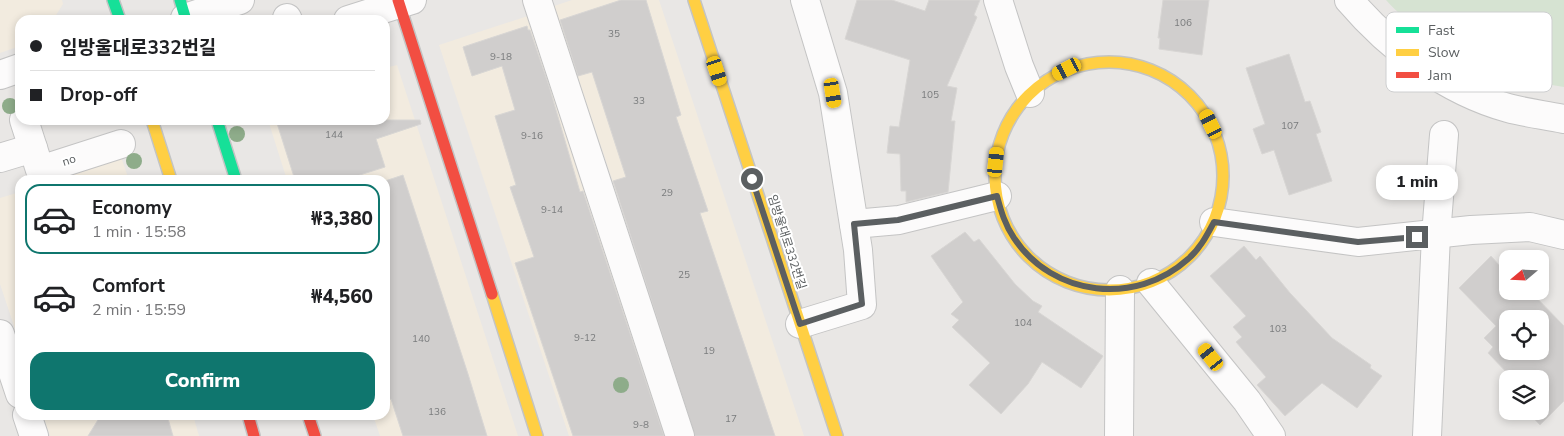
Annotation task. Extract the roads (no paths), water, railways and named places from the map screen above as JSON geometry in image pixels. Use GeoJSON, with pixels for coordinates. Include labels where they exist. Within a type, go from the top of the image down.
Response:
{"type":"FeatureCollection","features":[{"type":"Feature","properties":{"kind":"street"},"geometry":{"type":"LineString","coordinates":[[113,0],[118,15]]}},
{"type":"Feature","properties":{"kind":"street"},"geometry":{"type":"LineString","coordinates":[[184,13],[240,0]]}},
{"type":"Feature","properties":{"kind":"street"},"geometry":{"type":"LineString","coordinates":[[537,0],[680,436]]}},
{"type":"Feature","properties":{"kind":"street","name":"임방울대로332번길"},"geometry":{"type":"LineString","coordinates":[[694,0],[837,436]]}},
{"type":"Feature","properties":{"kind":"street"},"geometry":{"type":"LineString","coordinates":[[800,324],[862,304],[854,224],[833,93],[805,0]]}},
{"type":"Feature","properties":{"kind":"street"},"geometry":{"type":"LineString","coordinates":[[998,0],[1019,66],[1030,93]]}},
{"type":"Feature","properties":{"kind":"street"},"geometry":{"type":"LineString","coordinates":[[1349,0],[1386,39]]}},
{"type":"Feature","properties":{"kind":"street"},"geometry":{"type":"LineString","coordinates":[[362,15],[403,1],[537,436]]}},
{"type":"Feature","properties":{"kind":"street"},"geometry":{"type":"LineString","coordinates":[[1096,62],[1134,64],[1155,71],[1174,82],[1192,96],[1206,114],[1216,134],[1222,156],[1224,178],[1221,200],[1214,222],[1204,241],[1189,259],[1171,272],[1151,282],[1120,290],[1086,288],[1064,281],[1044,270],[1027,255],[1013,238],[1003,218],[997,196],[995,174],[998,151],[1005,130],[1016,110],[1030,93],[1047,79],[1067,69],[1096,62]]}},
{"type":"Feature","properties":{"kind":"street"},"geometry":{"type":"LineString","coordinates":[[0,76],[15,70]]}},
{"type":"Feature","properties":{"kind":"street"},"geometry":{"type":"LineString","coordinates":[[1473,92],[1507,107],[1564,119]]}},
{"type":"Feature","properties":{"kind":"street","name":"no"},"geometry":{"type":"LineString","coordinates":[[26,125],[40,170],[91,146],[121,144]]}},
{"type":"Feature","properties":{"kind":"street"},"geometry":{"type":"LineString","coordinates":[[154,125],[169,175]]}},
{"type":"Feature","properties":{"kind":"street"},"geometry":{"type":"LineString","coordinates":[[219,125],[234,175]]}},
{"type":"Feature","properties":{"kind":"street"},"geometry":{"type":"LineString","coordinates":[[1428,436],[1436,235],[1444,135]]}},
{"type":"Feature","properties":{"kind":"street"},"geometry":{"type":"LineString","coordinates":[[0,158],[33,148]]}},
{"type":"Feature","properties":{"kind":"street"},"geometry":{"type":"LineString","coordinates":[[854,224],[898,220],[997,196]]}},
{"type":"Feature","properties":{"kind":"street"},"geometry":{"type":"LineString","coordinates":[[1214,222],[1358,242],[1530,226],[1564,235]]}},
{"type":"Feature","properties":{"kind":"street"},"geometry":{"type":"LineString","coordinates":[[1151,282],[1247,401],[1271,436]]}},
{"type":"Feature","properties":{"kind":"street"},"geometry":{"type":"LineString","coordinates":[[1119,436],[1120,290]]}},
{"type":"Feature","properties":{"kind":"street"},"geometry":{"type":"LineString","coordinates":[[0,334],[15,379]]}},
{"type":"Feature","properties":{"kind":"street"},"geometry":{"type":"LineString","coordinates":[[29,420],[34,436]]}},
{"type":"Feature","properties":{"kind":"street"},"geometry":{"type":"LineString","coordinates":[[249,420],[254,436]]}},
{"type":"Feature","properties":{"kind":"street"},"geometry":{"type":"LineString","coordinates":[[310,420],[315,436]]}}]}
